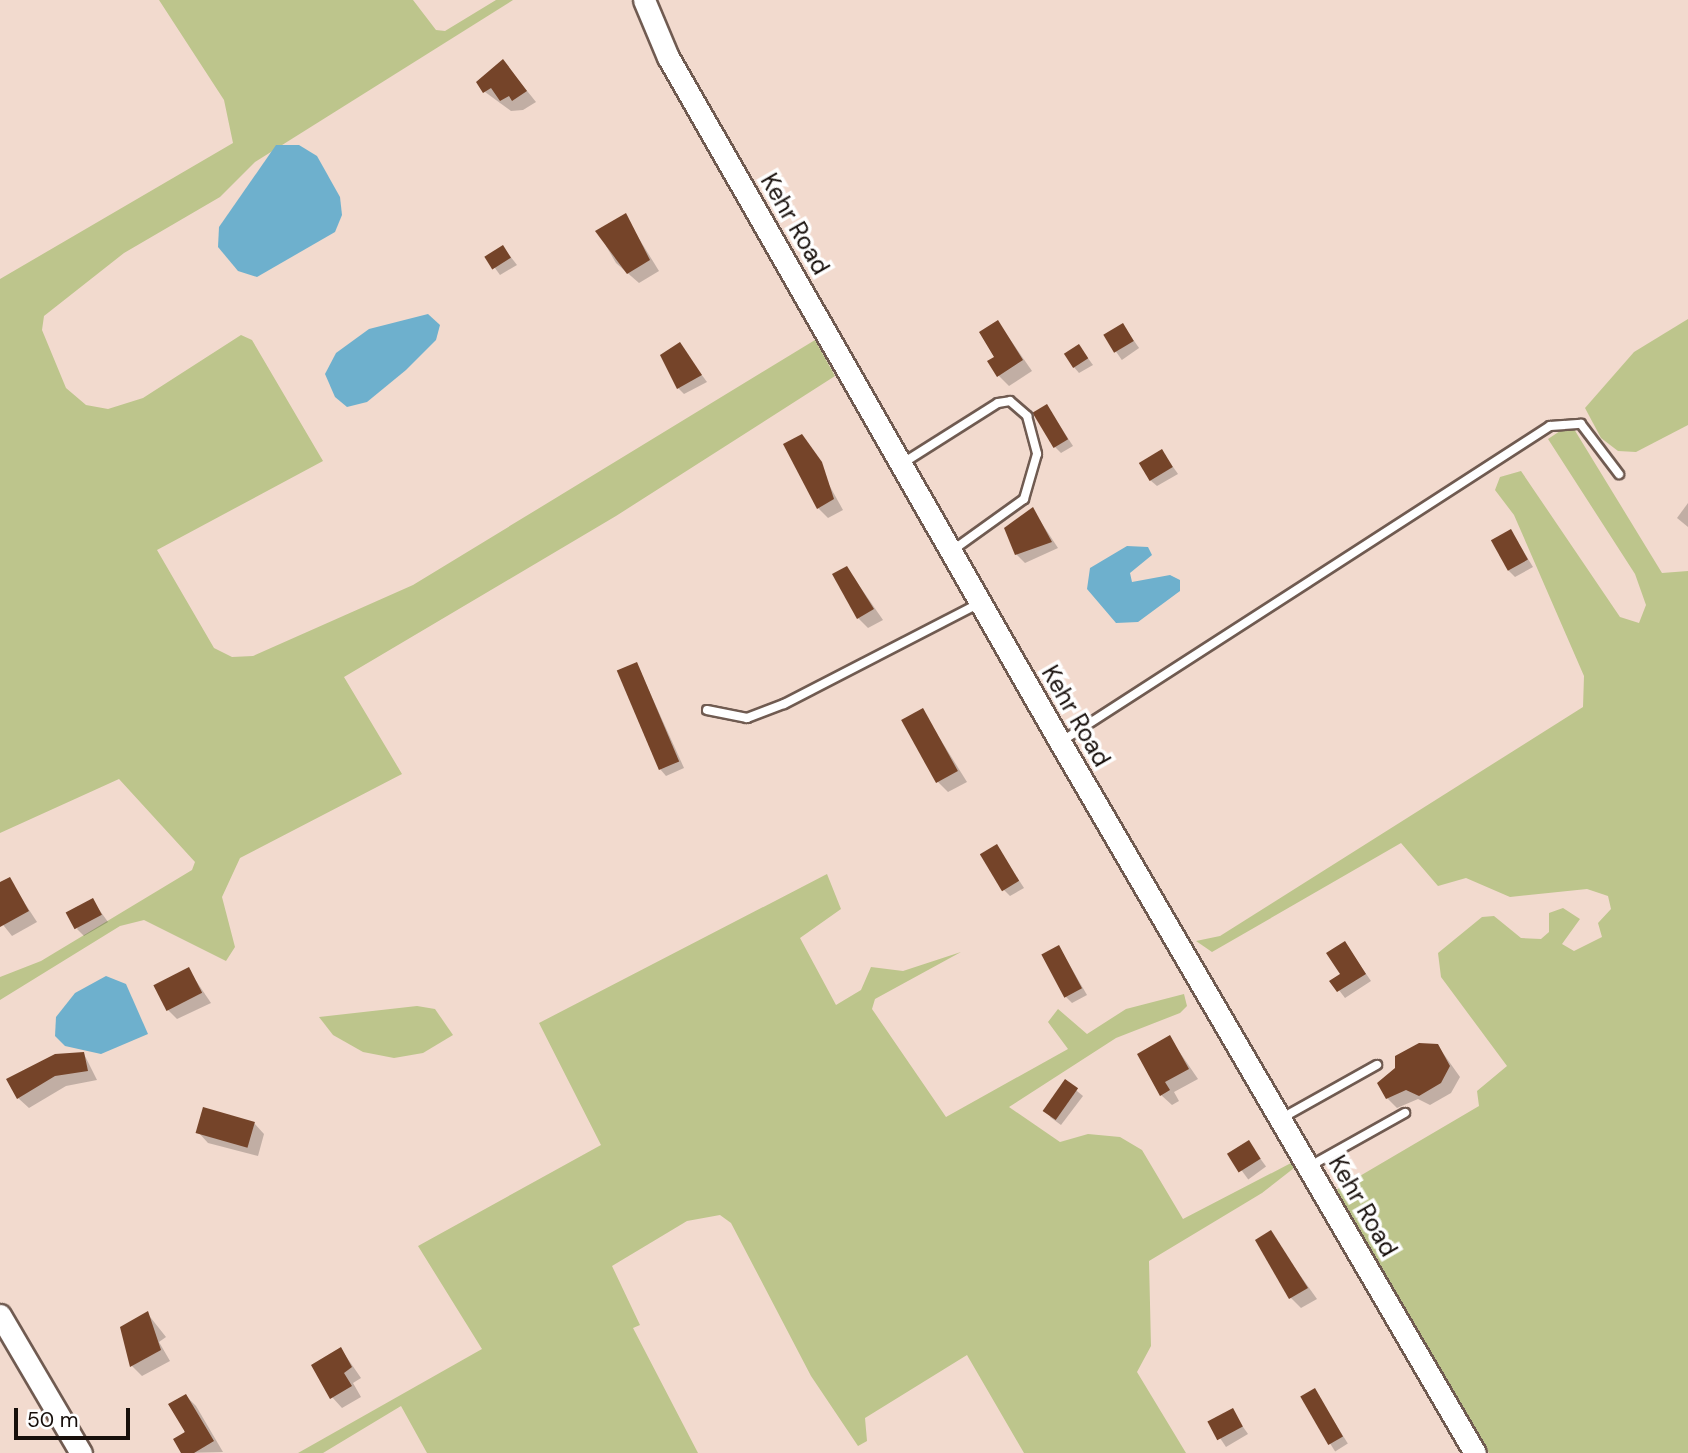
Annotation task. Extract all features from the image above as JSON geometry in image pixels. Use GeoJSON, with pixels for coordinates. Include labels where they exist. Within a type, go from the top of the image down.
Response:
{"type":"FeatureCollection","features":[{"type":"Feature","properties":{"kind":"street","name":"Kehr Road"},"geometry":{"type":"LineString","coordinates":[[643,0],[668,57],[1059,742],[1282,1118],[1475,1453]]}},
{"type":"Feature","properties":{"kind":"street"},"geometry":{"type":"LineString","coordinates":[[0,1315],[81,1453]]}},
{"type":"Feature","properties":{"kind":"lane"},"geometry":{"type":"LineString","coordinates":[[901,465],[998,403],[1010,401],[1027,416],[1037,454],[1024,499],[950,551]]}},
{"type":"Feature","properties":{"kind":"lane"},"geometry":{"type":"LineString","coordinates":[[1059,742],[1550,426],[1581,424],[1619,474]]}},
{"type":"Feature","properties":{"kind":"lane"},"geometry":{"type":"LineString","coordinates":[[707,710],[747,718],[784,704],[980,603]]}},
{"type":"Feature","properties":{"kind":"lane"},"geometry":{"type":"LineString","coordinates":[[1282,1118],[1377,1065]]}},
{"type":"Feature","properties":{"kind":"lane"},"geometry":{"type":"LineString","coordinates":[[1310,1166],[1405,1113]]}},
{"type":"Feature","properties":{"kind":"green space"},"geometry":{"type":"Polygon","coordinates":[[[159,0],[413,0],[436,30],[445,31],[496,0],[513,0],[255,162],[220,197],[124,253],[44,316],[42,330],[66,388],[86,405],[108,409],[143,398],[241,335],[252,340],[323,461],[157,550],[214,648],[232,657],[253,656],[413,585],[815,340],[835,376],[616,516],[344,677],[402,774],[240,858],[222,897],[235,947],[226,961],[144,920],[120,926],[0,1000],[0,977],[41,961],[192,870],[195,862],[119,779],[0,833],[0,279],[233,143],[224,100],[159,0]]]}},
{"type":"Feature","properties":{"kind":"green space"},"geometry":{"type":"Polygon","coordinates":[[[1688,319],[1688,425],[1636,452],[1618,451],[1601,438],[1585,408],[1634,352],[1688,319]]]}},
{"type":"Feature","properties":{"kind":"green space"},"geometry":{"type":"Polygon","coordinates":[[[1563,429],[1574,429],[1662,573],[1688,571],[1688,1453],[1489,1453],[1336,1190],[1479,1106],[1477,1091],[1507,1066],[1441,977],[1438,953],[1482,917],[1494,916],[1521,938],[1541,939],[1549,932],[1549,913],[1563,908],[1580,919],[1562,944],[1574,951],[1602,937],[1598,923],[1611,909],[1608,896],[1587,889],[1510,897],[1466,878],[1438,886],[1401,843],[1212,952],[1196,941],[1220,936],[1583,707],[1584,676],[1514,515],[1495,490],[1500,477],[1521,471],[1620,617],[1639,623],[1646,605],[1635,574],[1548,439],[1563,429]]]}},
{"type":"Feature","properties":{"kind":"green space"},"geometry":{"type":"Polygon","coordinates":[[[827,874],[841,909],[800,938],[836,1005],[861,990],[871,967],[903,971],[961,952],[875,999],[872,1009],[946,1117],[1068,1049],[1048,1022],[1058,1009],[1087,1034],[1126,1009],[1184,994],[1187,1006],[1180,1013],[1116,1038],[1009,1107],[1060,1142],[1088,1134],[1120,1137],[1142,1150],[1183,1219],[1291,1163],[1294,1168],[1262,1193],[1149,1261],[1151,1346],[1137,1372],[1186,1453],[1024,1453],[967,1355],[865,1418],[867,1441],[858,1446],[811,1376],[731,1223],[720,1215],[687,1221],[612,1266],[640,1325],[633,1328],[698,1453],[427,1453],[401,1406],[323,1453],[298,1453],[482,1349],[418,1246],[601,1145],[539,1023],[827,874]]]}},
{"type":"Feature","properties":{"kind":"green space"},"geometry":{"type":"Polygon","coordinates":[[[417,1006],[435,1009],[453,1035],[423,1053],[394,1058],[363,1052],[333,1035],[319,1017],[417,1006]]]}},
{"type":"Feature","properties":{"kind":"water"},"geometry":{"type":"Polygon","coordinates":[[[276,145],[299,145],[317,156],[340,197],[342,215],[335,232],[257,277],[238,271],[218,247],[219,227],[276,145]]]}},
{"type":"Feature","properties":{"kind":"water"},"geometry":{"type":"Polygon","coordinates":[[[428,314],[440,325],[436,340],[406,370],[367,402],[347,407],[335,397],[325,374],[336,353],[369,329],[428,314]]]}},
{"type":"Feature","properties":{"kind":"water"},"geometry":{"type":"Polygon","coordinates":[[[1127,546],[1148,547],[1152,555],[1130,573],[1132,582],[1170,575],[1180,580],[1180,591],[1138,622],[1116,623],[1087,589],[1090,568],[1127,546]]]}},
{"type":"Feature","properties":{"kind":"water"},"geometry":{"type":"Polygon","coordinates":[[[106,976],[126,984],[148,1034],[101,1054],[65,1046],[55,1036],[56,1017],[75,993],[106,976]]]}},
{"type":"Feature","properties":{"kind":"building"},"geometry":{"type":"Polygon","coordinates":[[[503,59],[527,91],[512,101],[509,96],[500,101],[491,88],[483,93],[476,82],[503,59]]]}},
{"type":"Feature","properties":{"kind":"building"},"geometry":{"type":"Polygon","coordinates":[[[626,213],[650,260],[627,274],[595,231],[626,213]]]}},
{"type":"Feature","properties":{"kind":"building"},"geometry":{"type":"Polygon","coordinates":[[[503,245],[511,258],[492,269],[484,257],[503,245]]]}},
{"type":"Feature","properties":{"kind":"building"},"geometry":{"type":"Polygon","coordinates":[[[998,320],[1023,360],[997,377],[987,361],[994,357],[979,332],[998,320]]]}},
{"type":"Feature","properties":{"kind":"building"},"geometry":{"type":"Polygon","coordinates":[[[1123,323],[1134,341],[1114,353],[1103,335],[1123,323]]]}},
{"type":"Feature","properties":{"kind":"building"},"geometry":{"type":"Polygon","coordinates":[[[680,342],[702,375],[677,389],[660,355],[680,342]]]}},
{"type":"Feature","properties":{"kind":"building"},"geometry":{"type":"Polygon","coordinates":[[[1079,344],[1088,358],[1073,368],[1064,354],[1079,344]]]}},
{"type":"Feature","properties":{"kind":"building"},"geometry":{"type":"Polygon","coordinates":[[[1047,404],[1068,439],[1054,448],[1032,413],[1047,404]]]}},
{"type":"Feature","properties":{"kind":"building"},"geometry":{"type":"Polygon","coordinates":[[[802,434],[822,462],[834,499],[817,509],[783,444],[802,434]]]}},
{"type":"Feature","properties":{"kind":"building"},"geometry":{"type":"Polygon","coordinates":[[[1162,449],[1173,467],[1150,481],[1139,463],[1162,449]]]}},
{"type":"Feature","properties":{"kind":"building"},"geometry":{"type":"Polygon","coordinates":[[[1033,507],[1052,542],[1015,555],[1004,528],[1033,507]]]}},
{"type":"Feature","properties":{"kind":"building"},"geometry":{"type":"Polygon","coordinates":[[[1511,529],[1528,560],[1508,571],[1491,540],[1511,529]]]}},
{"type":"Feature","properties":{"kind":"building"},"geometry":{"type":"Polygon","coordinates":[[[847,566],[874,609],[857,619],[832,574],[847,566]]]}},
{"type":"Feature","properties":{"kind":"building"},"geometry":{"type":"Polygon","coordinates":[[[637,662],[679,761],[659,770],[617,671],[637,662]]]}},
{"type":"Feature","properties":{"kind":"building"},"geometry":{"type":"Polygon","coordinates":[[[923,708],[958,771],[936,783],[901,720],[923,708]]]}},
{"type":"Feature","properties":{"kind":"building"},"geometry":{"type":"Polygon","coordinates":[[[997,844],[1019,881],[1002,891],[980,854],[997,844]]]}},
{"type":"Feature","properties":{"kind":"building"},"geometry":{"type":"Polygon","coordinates":[[[10,877],[29,911],[0,927],[0,882],[10,877]]]}},
{"type":"Feature","properties":{"kind":"building"},"geometry":{"type":"Polygon","coordinates":[[[93,898],[102,915],[75,929],[66,913],[93,898]]]}},
{"type":"Feature","properties":{"kind":"building"},"geometry":{"type":"Polygon","coordinates":[[[1345,941],[1366,974],[1337,992],[1329,981],[1340,974],[1326,953],[1345,941]]]}},
{"type":"Feature","properties":{"kind":"building"},"geometry":{"type":"Polygon","coordinates":[[[1059,945],[1082,988],[1064,998],[1041,954],[1059,945]]]}},
{"type":"Feature","properties":{"kind":"building"},"geometry":{"type":"Polygon","coordinates":[[[189,967],[202,993],[167,1011],[153,985],[189,967]]]}},
{"type":"Feature","properties":{"kind":"building"},"geometry":{"type":"Polygon","coordinates":[[[1170,1035],[1189,1069],[1165,1082],[1170,1090],[1160,1096],[1137,1054],[1170,1035]]]}},
{"type":"Feature","properties":{"kind":"building"},"geometry":{"type":"Polygon","coordinates":[[[1419,1043],[1438,1044],[1450,1066],[1441,1083],[1419,1096],[1406,1090],[1386,1099],[1377,1083],[1395,1068],[1395,1056],[1419,1043]]]}},
{"type":"Feature","properties":{"kind":"building"},"geometry":{"type":"Polygon","coordinates":[[[84,1052],[88,1071],[55,1076],[17,1099],[6,1079],[55,1054],[84,1052]]]}},
{"type":"Feature","properties":{"kind":"building"},"geometry":{"type":"Polygon","coordinates":[[[1065,1079],[1078,1088],[1056,1120],[1043,1111],[1065,1079]]]}},
{"type":"Feature","properties":{"kind":"building"},"geometry":{"type":"Polygon","coordinates":[[[203,1107],[255,1122],[247,1148],[196,1133],[203,1107]]]}},
{"type":"Feature","properties":{"kind":"building"},"geometry":{"type":"Polygon","coordinates":[[[1249,1140],[1261,1159],[1239,1172],[1227,1154],[1249,1140]]]}},
{"type":"Feature","properties":{"kind":"building"},"geometry":{"type":"Polygon","coordinates":[[[1271,1230],[1308,1288],[1289,1299],[1255,1240],[1271,1230]]]}},
{"type":"Feature","properties":{"kind":"building"},"geometry":{"type":"Polygon","coordinates":[[[148,1311],[161,1350],[130,1367],[120,1327],[148,1311]]]}},
{"type":"Feature","properties":{"kind":"building"},"geometry":{"type":"Polygon","coordinates":[[[341,1347],[352,1367],[344,1373],[352,1386],[330,1399],[311,1365],[341,1347]]]}},
{"type":"Feature","properties":{"kind":"building"},"geometry":{"type":"Polygon","coordinates":[[[1315,1388],[1343,1436],[1328,1445],[1300,1396],[1315,1388]]]}},
{"type":"Feature","properties":{"kind":"building"},"geometry":{"type":"Polygon","coordinates":[[[186,1394],[214,1441],[194,1453],[181,1453],[173,1439],[185,1432],[168,1404],[186,1394]]]}},
{"type":"Feature","properties":{"kind":"building"},"geometry":{"type":"Polygon","coordinates":[[[1233,1408],[1243,1427],[1217,1440],[1207,1422],[1233,1408]]]}}]}
